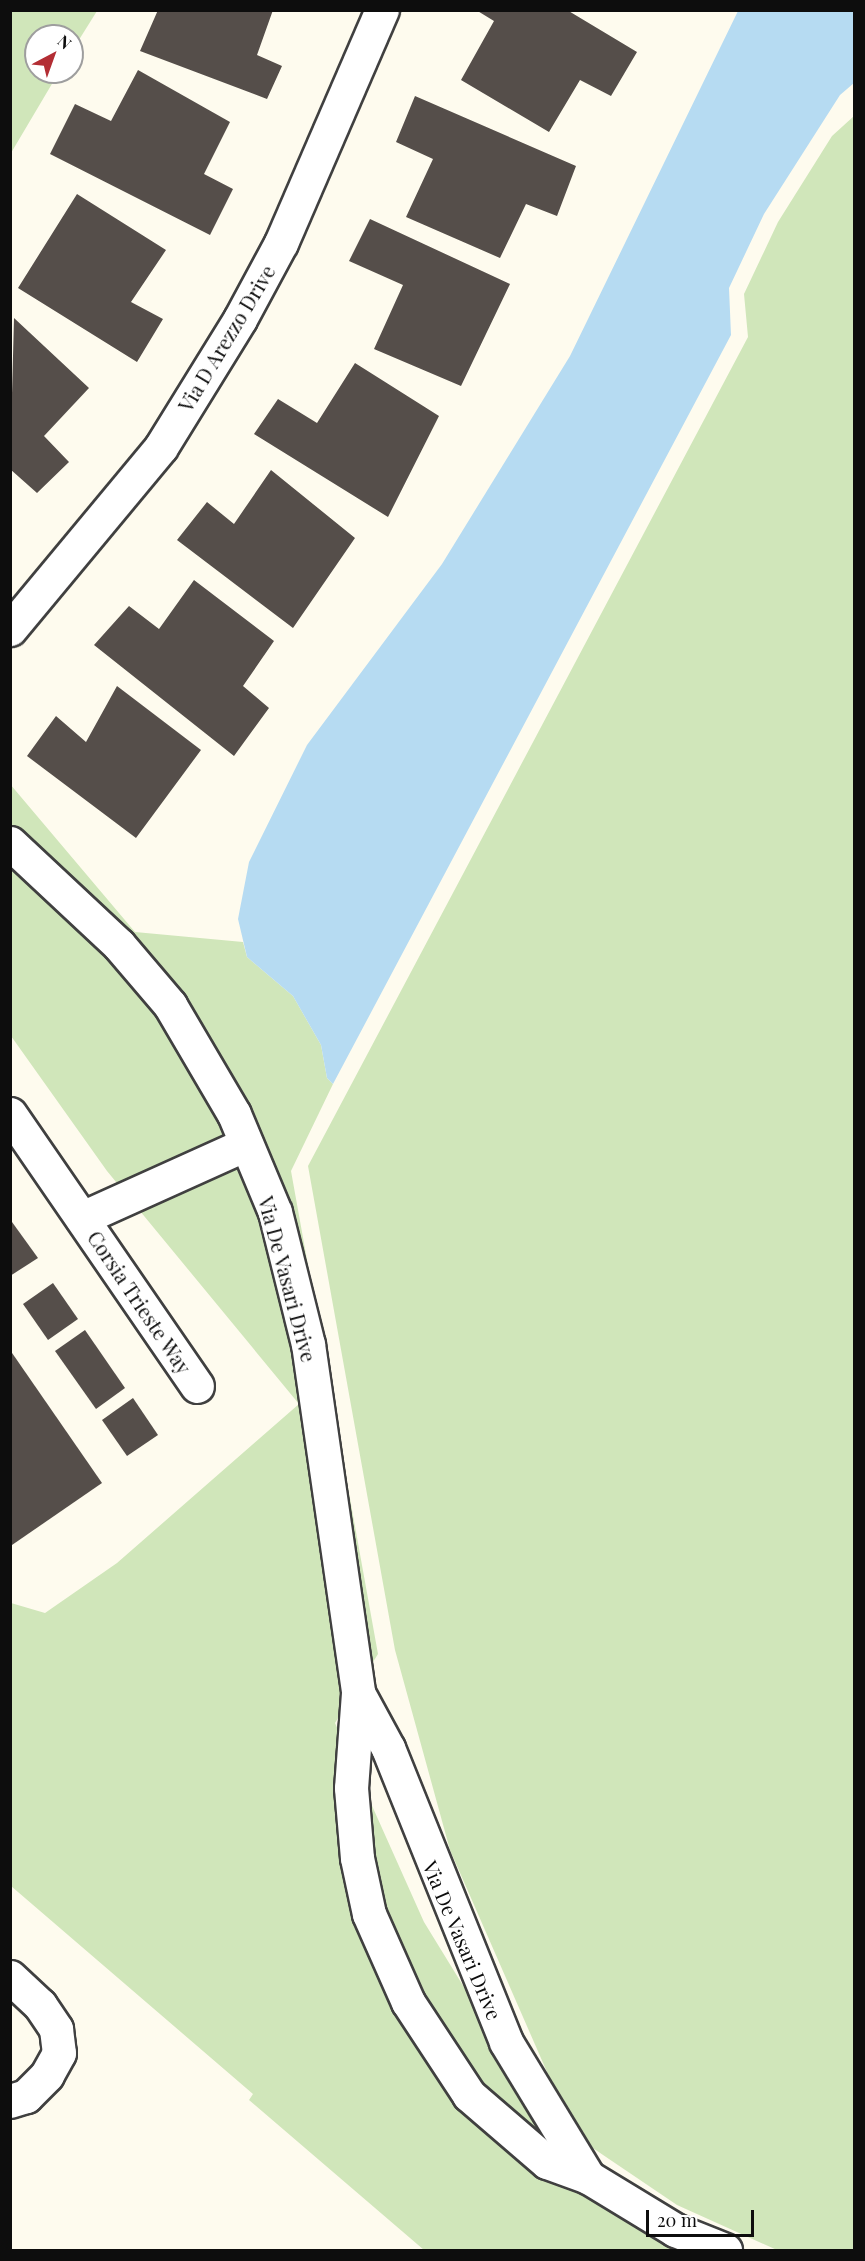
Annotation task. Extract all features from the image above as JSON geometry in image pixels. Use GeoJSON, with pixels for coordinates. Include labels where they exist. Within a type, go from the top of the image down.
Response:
{"type":"FeatureCollection","features":[{"type":"Feature","properties":{"kind":"street","name":"Via D Arezzo Drive"},"geometry":{"type":"LineString","coordinates":[[10,629],[161,447],[240,319],[281,243],[382,10]]}},
{"type":"Feature","properties":{"kind":"street","name":"Via De Vasari Drive"},"geometry":{"type":"LineString","coordinates":[[10,843],[119,945],[170,1005],[205,1059],[246,1144],[275,1212],[308,1344],[358,1693],[351,1788],[357,1858],[369,1914],[388,1962],[408,2002],[469,2095],[547,2162],[588,2176],[675,2230],[725,2250]]}},
{"type":"Feature","properties":{"kind":"street","name":"Corsia Trieste Way"},"geometry":{"type":"LineString","coordinates":[[10,1114],[197,1386]]}},
{"type":"Feature","properties":{"kind":"street","name":"Corsia Trieste Way"},"geometry":{"type":"LineString","coordinates":[[82,1218],[246,1144]]}},
{"type":"Feature","properties":{"kind":"street","name":"Via De Vasari Drive"},"geometry":{"type":"LineString","coordinates":[[358,1693],[388,1748],[506,2042],[588,2176]]}},
{"type":"Feature","properties":{"kind":"street"},"geometry":{"type":"LineString","coordinates":[[10,1977],[40,2005],[56,2029],[59,2053],[33,2089],[10,2101]]}},
{"type":"Feature","properties":{"kind":"green space"},"geometry":{"type":"Polygon","coordinates":[[[11,10],[97,11],[84,32],[84,24],[24,24],[24,84],[52,84],[11,153],[11,10]]]}},
{"type":"Feature","properties":{"kind":"green space"},"geometry":{"type":"Polygon","coordinates":[[[854,116],[854,2250],[777,2250],[677,2205],[575,2136],[450,1850],[395,1650],[308,1166],[748,337],[744,294],[778,222],[832,136],[854,116]]]}},
{"type":"Feature","properties":{"kind":"green space"},"geometry":{"type":"Polygon","coordinates":[[[10,784],[135,932],[243,942],[247,957],[293,996],[321,1045],[327,1078],[333,1084],[291,1171],[378,1654],[335,1723],[424,1922],[562,2147],[735,2250],[424,2250],[249,2100],[253,2094],[11,1886],[11,1603],[45,1613],[117,1563],[299,1404],[107,1171],[11,1036],[10,784]]]}},
{"type":"Feature","properties":{"kind":"water"},"geometry":{"type":"Polygon","coordinates":[[[738,11],[854,11],[854,83],[840,95],[764,214],[729,288],[731,335],[333,1084],[327,1078],[321,1045],[293,996],[247,957],[238,919],[249,862],[307,745],[442,564],[570,356],[738,11]]]}},
{"type":"Feature","properties":{"kind":"building"},"geometry":{"type":"Polygon","coordinates":[[[158,10],[273,10],[257,55],[282,66],[267,99],[140,51],[158,10]]]}},
{"type":"Feature","properties":{"kind":"building"},"geometry":{"type":"Polygon","coordinates":[[[476,10],[567,10],[637,52],[611,96],[580,80],[549,132],[461,80],[494,21],[476,10]]]}},
{"type":"Feature","properties":{"kind":"building"},"geometry":{"type":"Polygon","coordinates":[[[138,70],[230,122],[204,174],[233,189],[210,235],[50,154],[75,104],[111,121],[138,70]]]}},
{"type":"Feature","properties":{"kind":"building"},"geometry":{"type":"Polygon","coordinates":[[[415,96],[576,166],[557,216],[526,204],[500,258],[406,217],[433,159],[396,142],[415,96]]]}},
{"type":"Feature","properties":{"kind":"building"},"geometry":{"type":"Polygon","coordinates":[[[77,194],[166,250],[131,302],[163,319],[137,362],[18,288],[77,194]]]}},
{"type":"Feature","properties":{"kind":"building"},"geometry":{"type":"Polygon","coordinates":[[[370,219],[510,284],[461,386],[374,349],[403,285],[349,261],[370,219]]]}},
{"type":"Feature","properties":{"kind":"building"},"geometry":{"type":"Polygon","coordinates":[[[14,318],[89,388],[44,436],[69,462],[37,493],[10,469],[14,318]]]}},
{"type":"Feature","properties":{"kind":"building"},"geometry":{"type":"Polygon","coordinates":[[[355,363],[439,416],[388,517],[254,434],[278,399],[317,423],[355,363]]]}},
{"type":"Feature","properties":{"kind":"building"},"geometry":{"type":"Polygon","coordinates":[[[271,470],[355,538],[293,628],[177,540],[207,502],[234,524],[271,470]]]}},
{"type":"Feature","properties":{"kind":"building"},"geometry":{"type":"Polygon","coordinates":[[[194,580],[274,641],[243,686],[269,708],[234,756],[94,645],[129,606],[159,629],[194,580]]]}},
{"type":"Feature","properties":{"kind":"building"},"geometry":{"type":"Polygon","coordinates":[[[117,686],[201,750],[136,838],[27,756],[56,716],[86,742],[117,686]]]}},
{"type":"Feature","properties":{"kind":"building"},"geometry":{"type":"Polygon","coordinates":[[[12,1222],[38,1258],[10,1276],[10,1223],[12,1222]]]}},
{"type":"Feature","properties":{"kind":"building"},"geometry":{"type":"Polygon","coordinates":[[[53,1283],[78,1319],[48,1340],[23,1304],[53,1283]]]}},
{"type":"Feature","properties":{"kind":"building"},"geometry":{"type":"Polygon","coordinates":[[[85,1330],[125,1388],[96,1409],[55,1351],[85,1330]]]}},
{"type":"Feature","properties":{"kind":"building"},"geometry":{"type":"Polygon","coordinates":[[[10,1350],[102,1483],[12,1545],[10,1542],[10,1350]]]}},
{"type":"Feature","properties":{"kind":"building"},"geometry":{"type":"Polygon","coordinates":[[[133,1398],[158,1435],[127,1456],[102,1420],[133,1398]]]}}]}
